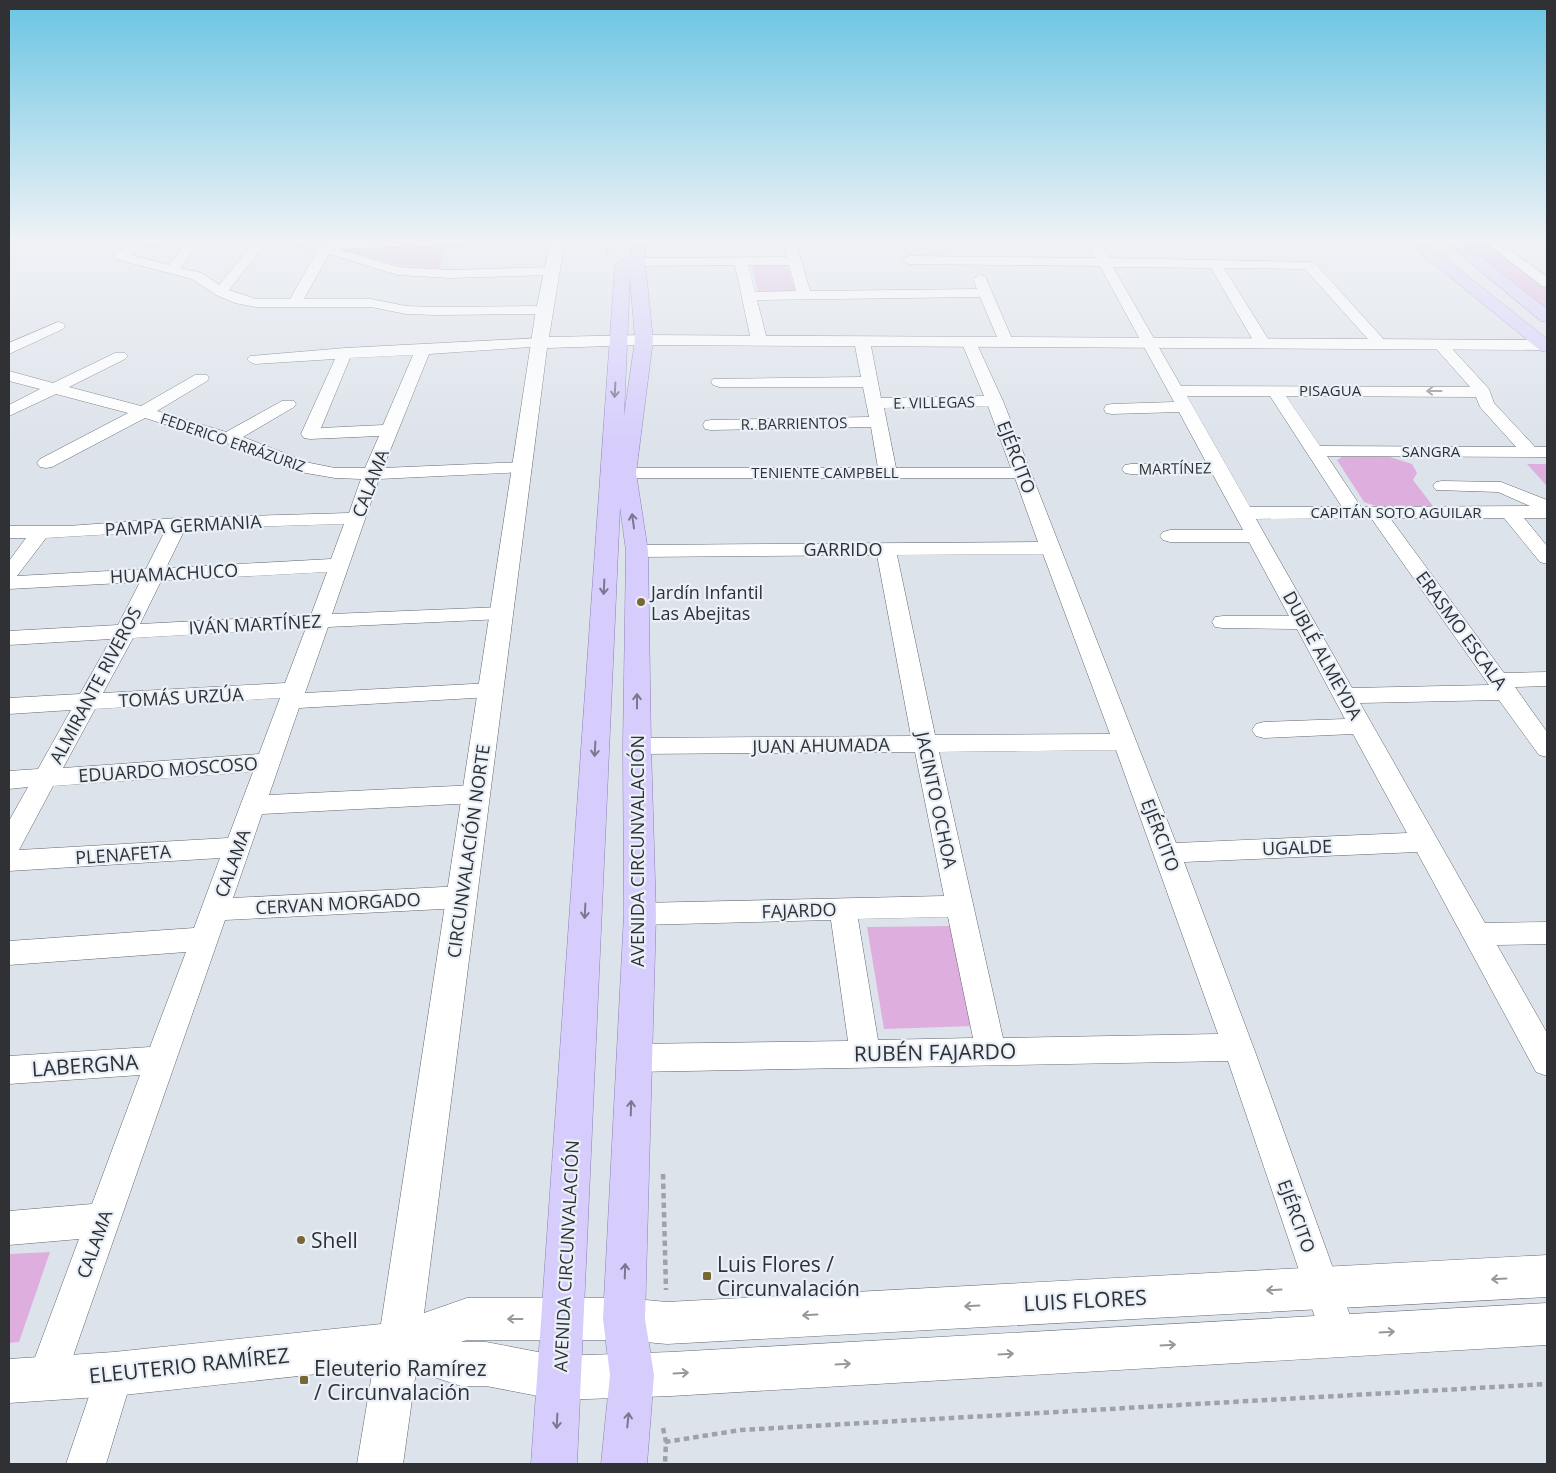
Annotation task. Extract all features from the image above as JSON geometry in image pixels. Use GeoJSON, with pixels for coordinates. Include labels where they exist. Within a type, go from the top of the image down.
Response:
{"type":"FeatureCollection","features":[{"type":"Feature","properties":{"kind":"main road","name":"AVENIDA CIRCUNVALACIÓN"},"geometry":{"type":"LineString","coordinates":[[624,1456],[632,1375],[624,1319],[640,914],[637,746],[637,551],[626,472],[631,340],[629,308]]}},
{"type":"Feature","properties":{"kind":"main road","name":"AVENIDA CIRCUNVALACIÓN"},"geometry":{"type":"LineString","coordinates":[[554,1464],[631,340],[642,330],[640,308]]}},
{"type":"Feature","properties":{"kind":"main road"},"geometry":{"type":"LineString","coordinates":[[1499,308],[1547,345]]}},
{"type":"Feature","properties":{"kind":"main road"},"geometry":{"type":"LineString","coordinates":[[1535,308],[1547,317]]}},
{"type":"Feature","properties":{"kind":"street"},"geometry":{"type":"LineString","coordinates":[[399,308],[406,310],[436,311],[544,310]]}},
{"type":"Feature","properties":{"kind":"street"},"geometry":{"type":"LineString","coordinates":[[751,308],[759,340]]}},
{"type":"Feature","properties":{"kind":"street"},"geometry":{"type":"LineString","coordinates":[[992,308],[1005,341]]}},
{"type":"Feature","properties":{"kind":"street","name":"DUBLÉ ALMEYDA"},"geometry":{"type":"LineString","coordinates":[[1131,308],[1547,1062]]}},
{"type":"Feature","properties":{"kind":"street"},"geometry":{"type":"LineString","coordinates":[[1241,308],[1262,342]]}},
{"type":"Feature","properties":{"kind":"street"},"geometry":{"type":"LineString","coordinates":[[1347,308],[1378,343]]}},
{"type":"Feature","properties":{"kind":"street","name":"CIRCUNVALACIÓN NORTE"},"geometry":{"type":"LineString","coordinates":[[380,1464],[544,310]]}},
{"type":"Feature","properties":{"kind":"street"},"geometry":{"type":"LineString","coordinates":[[9,350],[58,326]]}},
{"type":"Feature","properties":{"kind":"street"},"geometry":{"type":"LineString","coordinates":[[255,359],[540,343],[631,340],[1150,341],[1547,345]]}},
{"type":"Feature","properties":{"kind":"street"},"geometry":{"type":"LineString","coordinates":[[862,340],[888,472]]}},
{"type":"Feature","properties":{"kind":"street","name":"EJÉRCITO"},"geometry":{"type":"LineString","coordinates":[[969,341],[1023,472],[1050,548],[1168,852],[1338,1335]]}},
{"type":"Feature","properties":{"kind":"street"},"geometry":{"type":"LineString","coordinates":[[1440,344],[1484,398],[1539,452]]}},
{"type":"Feature","properties":{"kind":"street","name":"CALAMA"},"geometry":{"type":"LineString","coordinates":[[27,1380],[103,1220],[372,474],[422,349]]}},
{"type":"Feature","properties":{"kind":"street"},"geometry":{"type":"LineString","coordinates":[[345,353],[310,434],[390,430]]}},
{"type":"Feature","properties":{"kind":"street"},"geometry":{"type":"LineString","coordinates":[[9,410],[120,356]]}},
{"type":"Feature","properties":{"kind":"street","name":"FEDERICO ERRÁZURIZ"},"geometry":{"type":"LineString","coordinates":[[9,376],[144,412],[228,438],[306,468],[335,473],[372,474],[523,467]]}},
{"type":"Feature","properties":{"kind":"street"},"geometry":{"type":"LineString","coordinates":[[46,463],[144,412],[201,378]]}},
{"type":"Feature","properties":{"kind":"street"},"geometry":{"type":"LineString","coordinates":[[719,382],[870,382]]}},
{"type":"Feature","properties":{"kind":"street","name":"PISAGUA"},"geometry":{"type":"LineString","coordinates":[[1112,409],[1182,399],[1278,396],[1484,398]]}},
{"type":"Feature","properties":{"kind":"street","name":"ERASMO ESCALA"},"geometry":{"type":"LineString","coordinates":[[1278,396],[1314,451],[1366,512],[1502,686],[1547,749]]}},
{"type":"Feature","properties":{"kind":"street","name":"E. VILLEGAS"},"geometry":{"type":"LineString","coordinates":[[874,403],[995,401]]}},
{"type":"Feature","properties":{"kind":"street"},"geometry":{"type":"LineString","coordinates":[[228,438],[288,404]]}},
{"type":"Feature","properties":{"kind":"street","name":"R. BARRIENTOS"},"geometry":{"type":"LineString","coordinates":[[711,425],[878,422]]}},
{"type":"Feature","properties":{"kind":"street","name":"SANGRA"},"geometry":{"type":"LineString","coordinates":[[1314,451],[1539,452]]}},
{"type":"Feature","properties":{"kind":"street","name":"MARTÍNEZ"},"geometry":{"type":"LineString","coordinates":[[1131,469],[1219,467]]}},
{"type":"Feature","properties":{"kind":"street","name":"TENIENTE CAMPBELL"},"geometry":{"type":"LineString","coordinates":[[626,472],[1023,472]]}},
{"type":"Feature","properties":{"kind":"street","name":"CAPITÁN SOTO AGUILAR"},"geometry":{"type":"LineString","coordinates":[[1442,486],[1501,487],[1547,507]]}},
{"type":"Feature","properties":{"kind":"street"},"geometry":{"type":"LineString","coordinates":[[1509,512],[1547,558]]}},
{"type":"Feature","properties":{"kind":"street","name":"CAPITÁN SOTO AGUILAR"},"geometry":{"type":"LineString","coordinates":[[1244,513],[1547,512]]}},
{"type":"Feature","properties":{"kind":"street","name":"PAMPA GERMANIA"},"geometry":{"type":"LineString","coordinates":[[9,532],[68,532],[178,524],[356,518]]}},
{"type":"Feature","properties":{"kind":"street","name":"ALMIRANTE RIVEROS"},"geometry":{"type":"LineString","coordinates":[[9,844],[126,631],[178,524]]}},
{"type":"Feature","properties":{"kind":"street"},"geometry":{"type":"LineString","coordinates":[[9,574],[40,532]]}},
{"type":"Feature","properties":{"kind":"street"},"geometry":{"type":"LineString","coordinates":[[1170,536],[1257,536]]}},
{"type":"Feature","properties":{"kind":"street","name":"GARRIDO"},"geometry":{"type":"LineString","coordinates":[[637,551],[1050,548]]}},
{"type":"Feature","properties":{"kind":"street","name":"JACINTO OCHOA"},"geometry":{"type":"LineString","coordinates":[[886,549],[925,744],[991,1051]]}},
{"type":"Feature","properties":{"kind":"street","name":"HUAMACHUCO"},"geometry":{"type":"LineString","coordinates":[[9,583],[339,565]]}},
{"type":"Feature","properties":{"kind":"street","name":"IVÁN MARTÍNEZ"},"geometry":{"type":"LineString","coordinates":[[9,638],[502,613]]}},
{"type":"Feature","properties":{"kind":"street"},"geometry":{"type":"LineString","coordinates":[[1223,622],[1305,623]]}},
{"type":"Feature","properties":{"kind":"street"},"geometry":{"type":"LineString","coordinates":[[1345,696],[1502,686],[1547,679]]}},
{"type":"Feature","properties":{"kind":"street","name":"TOMÁS URZÚA"},"geometry":{"type":"LineString","coordinates":[[9,706],[491,690]]}},
{"type":"Feature","properties":{"kind":"street"},"geometry":{"type":"LineString","coordinates":[[1264,730],[1362,726]]}},
{"type":"Feature","properties":{"kind":"street","name":"JUAN AHUMADA"},"geometry":{"type":"LineString","coordinates":[[637,746],[1126,742]]}},
{"type":"Feature","properties":{"kind":"street","name":"EDUARDO MOSCOSO"},"geometry":{"type":"LineString","coordinates":[[9,780],[268,762]]}},
{"type":"Feature","properties":{"kind":"street"},"geometry":{"type":"LineString","coordinates":[[253,805],[476,794]]}},
{"type":"Feature","properties":{"kind":"street","name":"UGALDE"},"geometry":{"type":"LineString","coordinates":[[1168,852],[1426,842]]}},
{"type":"Feature","properties":{"kind":"street","name":"PLENAFETA"},"geometry":{"type":"LineString","coordinates":[[9,861],[238,847]]}},
{"type":"Feature","properties":{"kind":"street","name":"CERVAN MORGADO"},"geometry":{"type":"LineString","coordinates":[[215,910],[462,896]]}},
{"type":"Feature","properties":{"kind":"street","name":"FAJARDO"},"geometry":{"type":"LineString","coordinates":[[640,914],[959,906]]}},
{"type":"Feature","properties":{"kind":"street"},"geometry":{"type":"LineString","coordinates":[[842,909],[865,1053]]}},
{"type":"Feature","properties":{"kind":"street"},"geometry":{"type":"LineString","coordinates":[[1477,934],[1547,933]]}},
{"type":"Feature","properties":{"kind":"street"},"geometry":{"type":"LineString","coordinates":[[9,953],[204,939]]}},
{"type":"Feature","properties":{"kind":"street","name":"RUBÉN FAJARDO"},"geometry":{"type":"LineString","coordinates":[[633,1058],[1237,1047]]}},
{"type":"Feature","properties":{"kind":"street","name":"LABERGNA"},"geometry":{"type":"LineString","coordinates":[[9,1070],[161,1060]]}},
{"type":"Feature","properties":{"kind":"street"},"geometry":{"type":"LineString","coordinates":[[9,1228],[103,1220]]}},
{"type":"Feature","properties":{"kind":"street","name":"LUIS FLORES"},"geometry":{"type":"LineString","coordinates":[[624,1319],[667,1323],[1547,1276]]}},
{"type":"Feature","properties":{"kind":"street","name":"ELEUTERIO RAMÍREZ"},"geometry":{"type":"LineString","coordinates":[[27,1380],[114,1374],[398,1344],[467,1318],[624,1319]]}},
{"type":"Feature","properties":{"kind":"street"},"geometry":{"type":"LineString","coordinates":[[632,1375],[1547,1324]]}},
{"type":"Feature","properties":{"kind":"street","name":"ELEUTERIO RAMÍREZ"},"geometry":{"type":"LineString","coordinates":[[398,1344],[461,1364],[486,1364],[559,1378],[632,1375]]}},
{"type":"Feature","properties":{"kind":"street"},"geometry":{"type":"LineString","coordinates":[[86,1464],[114,1374]]}},
{"type":"Feature","properties":{"kind":"path"},"geometry":{"type":"LineString","coordinates":[[624,1456],[741,1430],[1547,1384]]}},
{"type":"Feature","properties":{"kind":"shaded area"},"geometry":{"type":"Polygon","coordinates":[[[1342,457],[1390,457],[1412,464],[1417,473],[1413,480],[1433,506],[1376,506],[1364,502],[1337,460],[1342,457]]]}},
{"type":"Feature","properties":{"kind":"shaded area"},"geometry":{"type":"Polygon","coordinates":[[[1527,464],[1547,464],[1547,486],[1527,464]]]}},
{"type":"Feature","properties":{"kind":"shaded area"},"geometry":{"type":"Polygon","coordinates":[[[951,926],[975,1026],[884,1029],[867,927],[951,926]]]}},
{"type":"Feature","properties":{"kind":"shaded area"},"geometry":{"type":"Polygon","coordinates":[[[50,1252],[19,1342],[9,1343],[9,1254],[50,1252]]]}},
{"type":"Feature","properties":{"kind":"place","name":"Jardín Infantil Las Abejitas"},"geometry":{"type":"Point","coordinates":[641,602]}},
{"type":"Feature","properties":{"kind":"place","name":"Shell"},"geometry":{"type":"Point","coordinates":[301,1240]}},
{"type":"Feature","properties":{"kind":"place","name":"Luis Flores / Circunvalación"},"geometry":{"type":"Point","coordinates":[707,1276]}},
{"type":"Feature","properties":{"kind":"place","name":"Eleuterio Ramírez / Circunvalación"},"geometry":{"type":"Point","coordinates":[304,1380]}}]}
